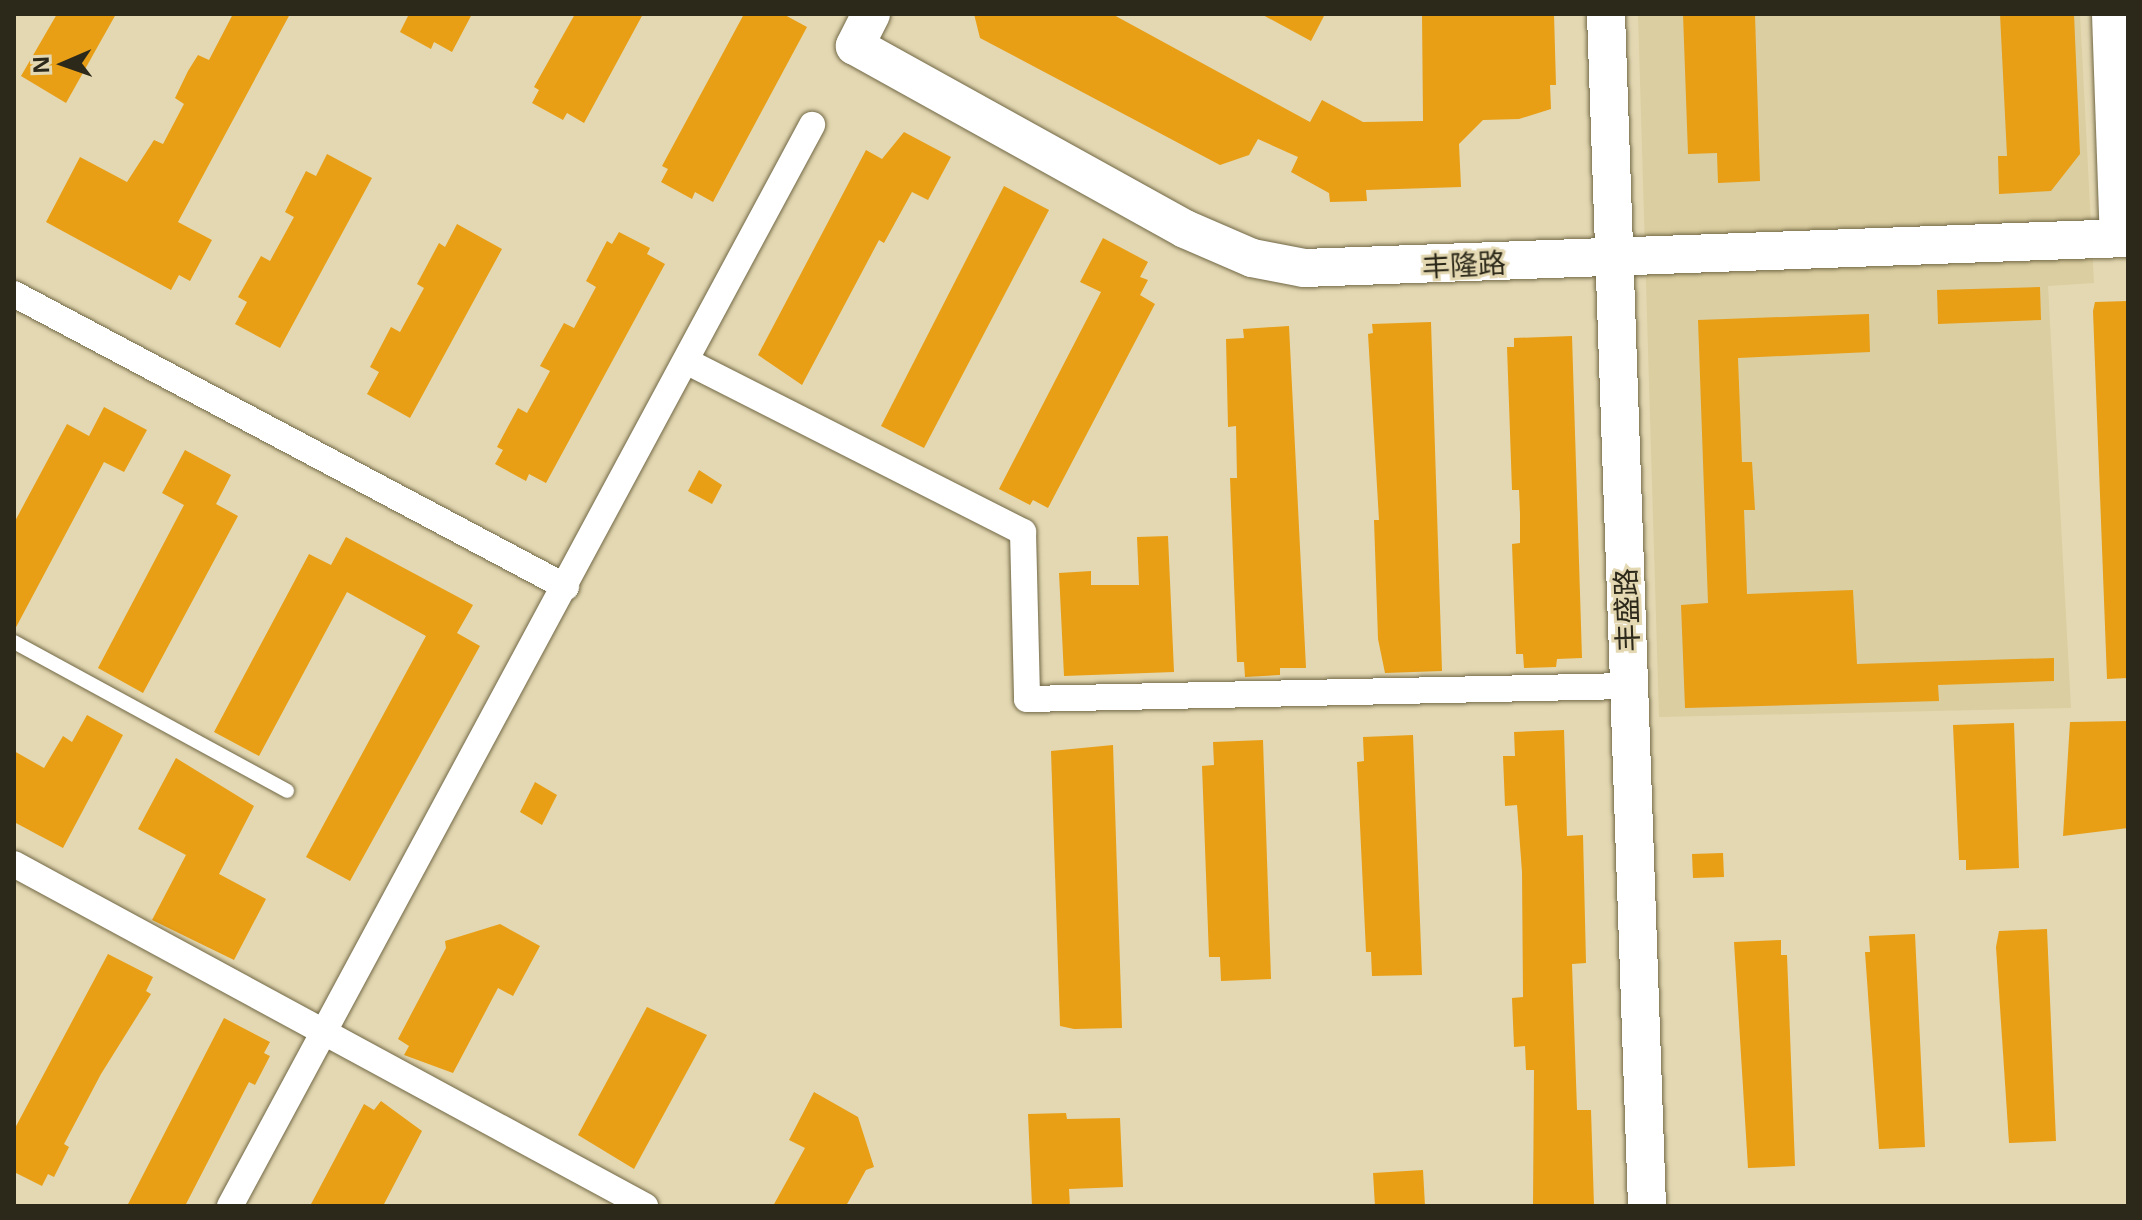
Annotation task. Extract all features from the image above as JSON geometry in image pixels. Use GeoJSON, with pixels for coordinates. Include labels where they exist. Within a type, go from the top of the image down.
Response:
{"type":"FeatureCollection","features":[{"type":"Feature","properties":{"kind":"street","name":"丰盛路"},"geometry":{"type":"LineString","coordinates":[[1606,14],[1647,1206]]}},
{"type":"Feature","properties":{"kind":"street"},"geometry":{"type":"LineString","coordinates":[[2111,14],[2124,238]]}},
{"type":"Feature","properties":{"kind":"street","name":"丰隆路"},"geometry":{"type":"LineString","coordinates":[[863,30],[1185,229],[1252,258],[1304,268],[1360,269],[2124,238]]}},
{"type":"Feature","properties":{"kind":"street"},"geometry":{"type":"LineString","coordinates":[[230,1206],[566,587],[812,125]]}},
{"type":"Feature","properties":{"kind":"street"},"geometry":{"type":"LineString","coordinates":[[14,294],[566,587]]}},
{"type":"Feature","properties":{"kind":"street"},"geometry":{"type":"LineString","coordinates":[[686,361],[1023,532],[1027,699],[1628,686]]}},
{"type":"Feature","properties":{"kind":"street"},"geometry":{"type":"LineString","coordinates":[[14,864],[645,1206]]}},
{"type":"Feature","properties":{"kind":"lane"},"geometry":{"type":"LineString","coordinates":[[14,642],[287,791]]}},
{"type":"Feature","properties":{"kind":"shaded area"},"geometry":{"type":"Polygon","coordinates":[[[1638,14],[2080,14],[2094,283],[2048,286],[2071,708],[1659,717],[1638,14]]]}},
{"type":"Feature","properties":{"kind":"building"},"geometry":{"type":"Polygon","coordinates":[[[57,14],[116,14],[66,103],[21,76],[57,14]]]}},
{"type":"Feature","properties":{"kind":"building"},"geometry":{"type":"Polygon","coordinates":[[[233,14],[290,14],[178,222],[212,240],[190,281],[179,275],[171,290],[46,222],[80,157],[127,182],[154,140],[163,144],[184,104],[175,98],[188,71],[198,55],[209,60],[233,14]]]}},
{"type":"Feature","properties":{"kind":"building"},"geometry":{"type":"Polygon","coordinates":[[[409,14],[472,14],[452,52],[434,42],[431,49],[400,32],[409,14]]]}},
{"type":"Feature","properties":{"kind":"building"},"geometry":{"type":"Polygon","coordinates":[[[575,14],[643,14],[584,123],[567,113],[563,120],[532,103],[539,90],[534,87],[575,14]]]}},
{"type":"Feature","properties":{"kind":"building"},"geometry":{"type":"Polygon","coordinates":[[[744,14],[783,14],[807,27],[713,202],[695,192],[692,199],[661,182],[668,169],[662,166],[744,14]]]}},
{"type":"Feature","properties":{"kind":"building"},"geometry":{"type":"Polygon","coordinates":[[[974,14],[1112,14],[1310,122],[1322,100],[1363,122],[1423,121],[1422,14],[1554,14],[1556,85],[1550,85],[1551,109],[1519,119],[1483,120],[1459,144],[1461,187],[1366,190],[1367,201],[1330,202],[1329,193],[1291,172],[1298,157],[1258,139],[1249,155],[1220,165],[980,38],[974,14]]]}},
{"type":"Feature","properties":{"kind":"building"},"geometry":{"type":"Polygon","coordinates":[[[1261,14],[1325,14],[1311,41],[1261,14]]]}},
{"type":"Feature","properties":{"kind":"building"},"geometry":{"type":"Polygon","coordinates":[[[1683,14],[1755,14],[1760,181],[1718,183],[1717,153],[1688,154],[1683,14]]]}},
{"type":"Feature","properties":{"kind":"building"},"geometry":{"type":"Polygon","coordinates":[[[2000,14],[2074,14],[2080,154],[2051,191],[1999,194],[1998,156],[2007,156],[2000,14]]]}},
{"type":"Feature","properties":{"kind":"building"},"geometry":{"type":"Polygon","coordinates":[[[904,132],[951,157],[928,200],[912,192],[884,243],[879,240],[802,385],[758,355],[866,150],[882,159],[904,132]]]}},
{"type":"Feature","properties":{"kind":"building"},"geometry":{"type":"Polygon","coordinates":[[[327,154],[372,178],[280,348],[235,324],[247,302],[238,297],[261,256],[270,261],[294,217],[285,212],[306,171],[316,176],[327,154]]]}},
{"type":"Feature","properties":{"kind":"building"},"geometry":{"type":"Polygon","coordinates":[[[1004,186],[1049,210],[924,448],[881,426],[1004,186]]]}},
{"type":"Feature","properties":{"kind":"building"},"geometry":{"type":"Polygon","coordinates":[[[457,224],[502,249],[410,418],[367,394],[379,372],[370,367],[391,327],[400,332],[424,288],[417,284],[439,243],[445,247],[457,224]]]}},
{"type":"Feature","properties":{"kind":"building"},"geometry":{"type":"Polygon","coordinates":[[[619,232],[650,248],[647,254],[665,264],[546,483],[529,474],[526,481],[495,464],[503,450],[497,447],[518,408],[527,413],[550,371],[540,366],[564,323],[574,328],[596,287],[586,281],[607,241],[612,244],[619,232]]]}},
{"type":"Feature","properties":{"kind":"building"},"geometry":{"type":"Polygon","coordinates":[[[1103,238],[1148,262],[1140,277],[1148,280],[1140,295],[1155,304],[1048,508],[1033,500],[1030,505],[999,489],[1101,292],[1080,282],[1103,238]]]}},
{"type":"Feature","properties":{"kind":"building"},"geometry":{"type":"Polygon","coordinates":[[[2040,287],[2041,320],[1938,324],[1937,290],[2040,287]]]}},
{"type":"Feature","properties":{"kind":"building"},"geometry":{"type":"Polygon","coordinates":[[[2128,301],[2128,678],[2107,679],[2093,311],[2095,302],[2128,301]]]}},
{"type":"Feature","properties":{"kind":"building"},"geometry":{"type":"Polygon","coordinates":[[[1869,314],[1870,352],[1738,358],[1742,462],[1752,462],[1755,510],[1744,510],[1747,594],[1853,590],[1857,664],[2054,658],[2054,681],[1938,685],[1939,701],[1685,708],[1681,605],[1708,603],[1698,320],[1869,314]]]}},
{"type":"Feature","properties":{"kind":"building"},"geometry":{"type":"Polygon","coordinates":[[[1431,322],[1442,671],[1385,673],[1378,639],[1374,520],[1379,520],[1368,334],[1373,333],[1372,324],[1431,322]]]}},
{"type":"Feature","properties":{"kind":"building"},"geometry":{"type":"Polygon","coordinates":[[[1289,326],[1306,668],[1280,668],[1280,675],[1245,677],[1244,662],[1237,662],[1230,478],[1237,478],[1236,426],[1228,427],[1226,339],[1244,338],[1243,329],[1289,326]]]}},
{"type":"Feature","properties":{"kind":"building"},"geometry":{"type":"Polygon","coordinates":[[[1572,336],[1582,658],[1557,659],[1556,667],[1524,668],[1523,654],[1516,654],[1512,544],[1520,543],[1520,514],[1519,490],[1512,490],[1507,347],[1514,347],[1514,338],[1572,336]]]}},
{"type":"Feature","properties":{"kind":"building"},"geometry":{"type":"Polygon","coordinates":[[[104,407],[147,430],[124,472],[104,462],[14,631],[14,523],[67,424],[89,436],[104,407]]]}},
{"type":"Feature","properties":{"kind":"building"},"geometry":{"type":"Polygon","coordinates":[[[185,450],[231,475],[216,504],[238,516],[143,693],[98,668],[184,505],[162,493],[185,450]]]}},
{"type":"Feature","properties":{"kind":"building"},"geometry":{"type":"Polygon","coordinates":[[[699,470],[722,485],[712,504],[688,491],[699,470]]]}},
{"type":"Feature","properties":{"kind":"building"},"geometry":{"type":"Polygon","coordinates":[[[1168,536],[1174,672],[1064,676],[1059,573],[1091,571],[1091,585],[1139,585],[1137,537],[1168,536]]]}},
{"type":"Feature","properties":{"kind":"building"},"geometry":{"type":"Polygon","coordinates":[[[346,537],[473,605],[457,633],[480,646],[350,881],[306,857],[426,636],[347,592],[259,756],[214,732],[309,554],[331,565],[346,537]]]}},
{"type":"Feature","properties":{"kind":"building"},"geometry":{"type":"Polygon","coordinates":[[[87,715],[123,735],[63,848],[14,822],[14,751],[44,768],[63,736],[72,742],[87,715]]]}},
{"type":"Feature","properties":{"kind":"building"},"geometry":{"type":"Polygon","coordinates":[[[2128,721],[2128,828],[2063,836],[2070,722],[2128,721]]]}},
{"type":"Feature","properties":{"kind":"building"},"geometry":{"type":"Polygon","coordinates":[[[2014,723],[2019,868],[1966,870],[1966,860],[1959,860],[1953,725],[2014,723]]]}},
{"type":"Feature","properties":{"kind":"building"},"geometry":{"type":"Polygon","coordinates":[[[1564,730],[1567,836],[1583,835],[1586,963],[1572,964],[1577,1110],[1591,1110],[1594,1206],[1533,1206],[1534,1070],[1526,1070],[1525,1046],[1514,1047],[1512,998],[1523,997],[1522,872],[1517,805],[1505,806],[1503,756],[1515,756],[1514,732],[1564,730]]]}},
{"type":"Feature","properties":{"kind":"building"},"geometry":{"type":"Polygon","coordinates":[[[1413,735],[1422,975],[1372,976],[1371,952],[1366,952],[1357,762],[1364,761],[1363,737],[1413,735]]]}},
{"type":"Feature","properties":{"kind":"building"},"geometry":{"type":"Polygon","coordinates":[[[1263,740],[1271,979],[1221,981],[1220,957],[1209,957],[1202,766],[1214,765],[1213,742],[1263,740]]]}},
{"type":"Feature","properties":{"kind":"building"},"geometry":{"type":"Polygon","coordinates":[[[1113,745],[1122,1028],[1074,1029],[1060,1026],[1051,751],[1113,745]]]}},
{"type":"Feature","properties":{"kind":"building"},"geometry":{"type":"Polygon","coordinates":[[[176,758],[254,806],[219,874],[266,899],[234,960],[152,920],[186,855],[138,829],[176,758]]]}},
{"type":"Feature","properties":{"kind":"building"},"geometry":{"type":"Polygon","coordinates":[[[535,782],[557,795],[542,825],[520,812],[535,782]]]}},
{"type":"Feature","properties":{"kind":"building"},"geometry":{"type":"Polygon","coordinates":[[[1723,853],[1724,877],[1693,878],[1692,854],[1723,853]]]}},
{"type":"Feature","properties":{"kind":"building"},"geometry":{"type":"Polygon","coordinates":[[[500,924],[540,946],[513,996],[498,988],[453,1073],[404,1055],[409,1046],[398,1039],[446,948],[445,941],[500,924]]]}},
{"type":"Feature","properties":{"kind":"building"},"geometry":{"type":"Polygon","coordinates":[[[2047,929],[2056,1141],[2009,1143],[1996,947],[1999,931],[2047,929]]]}},
{"type":"Feature","properties":{"kind":"building"},"geometry":{"type":"Polygon","coordinates":[[[1915,934],[1925,1147],[1879,1149],[1865,952],[1870,952],[1869,936],[1915,934]]]}},
{"type":"Feature","properties":{"kind":"building"},"geometry":{"type":"Polygon","coordinates":[[[1781,940],[1781,955],[1787,955],[1795,1166],[1748,1168],[1734,942],[1781,940]]]}},
{"type":"Feature","properties":{"kind":"building"},"geometry":{"type":"Polygon","coordinates":[[[108,954],[153,977],[146,991],[151,994],[101,1074],[64,1144],[69,1147],[54,1177],[48,1174],[42,1186],[14,1172],[14,1130],[108,954]]]}},
{"type":"Feature","properties":{"kind":"building"},"geometry":{"type":"Polygon","coordinates":[[[647,1007],[707,1035],[634,1169],[578,1135],[647,1007]]]}},
{"type":"Feature","properties":{"kind":"building"},"geometry":{"type":"Polygon","coordinates":[[[224,1018],[270,1042],[264,1053],[270,1056],[255,1085],[249,1082],[185,1206],[127,1206],[224,1018]]]}},
{"type":"Feature","properties":{"kind":"building"},"geometry":{"type":"Polygon","coordinates":[[[814,1092],[858,1117],[874,1167],[866,1170],[846,1206],[773,1206],[805,1148],[789,1140],[814,1092]]]}},
{"type":"Feature","properties":{"kind":"building"},"geometry":{"type":"Polygon","coordinates":[[[381,1101],[422,1131],[383,1206],[310,1206],[364,1104],[374,1110],[381,1101]]]}},
{"type":"Feature","properties":{"kind":"building"},"geometry":{"type":"Polygon","coordinates":[[[1066,1113],[1067,1119],[1120,1118],[1123,1187],[1069,1189],[1070,1206],[1032,1206],[1028,1114],[1066,1113]]]}},
{"type":"Feature","properties":{"kind":"building"},"geometry":{"type":"Polygon","coordinates":[[[1423,1170],[1425,1206],[1375,1206],[1373,1173],[1423,1170]]]}}]}
